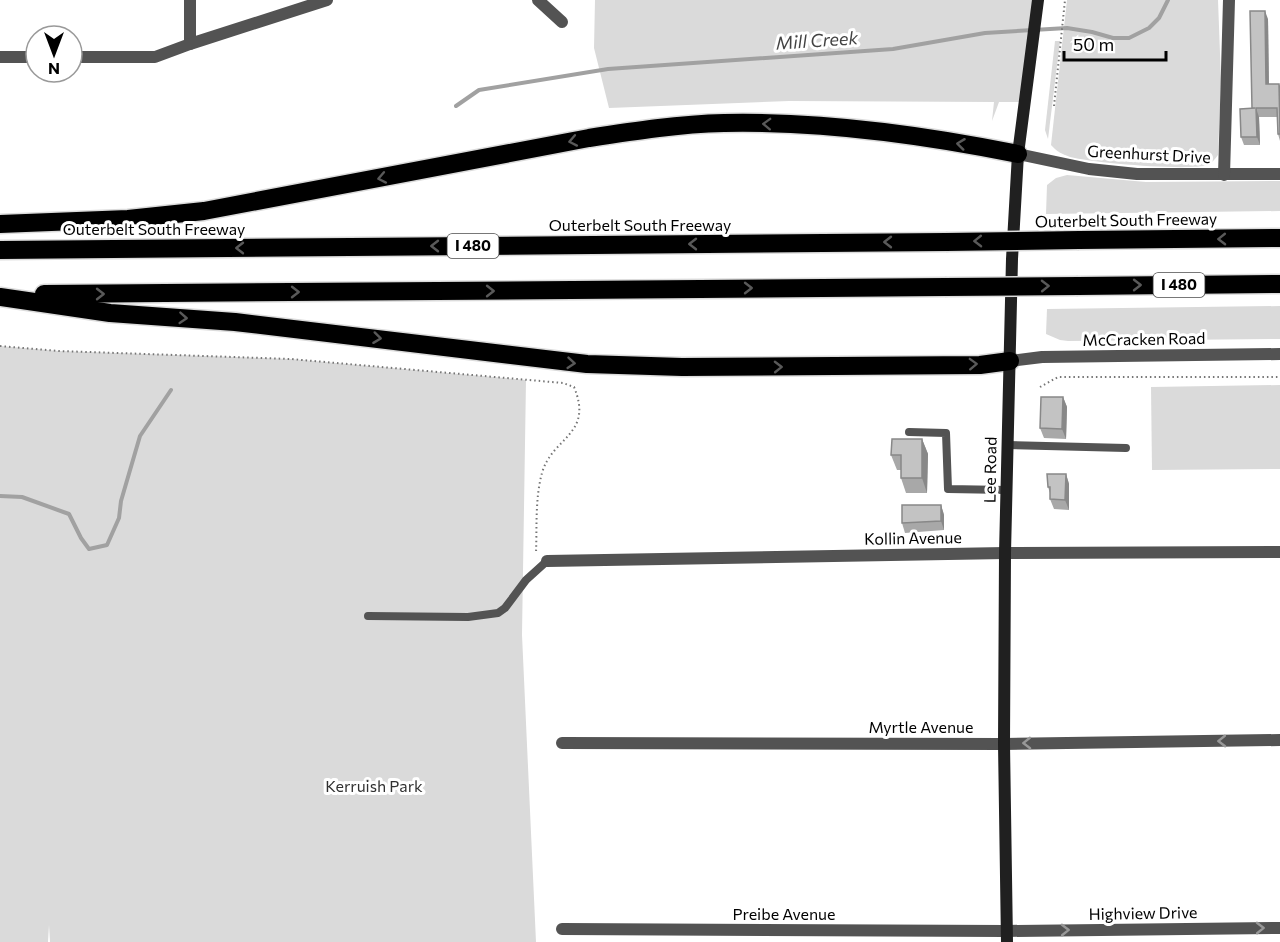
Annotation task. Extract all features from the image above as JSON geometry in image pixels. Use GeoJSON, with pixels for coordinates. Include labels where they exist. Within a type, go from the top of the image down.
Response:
{"type":"FeatureCollection","features":[{"type":"Feature","properties":{"kind":"highway"},"geometry":{"type":"LineString","coordinates":[[0,224],[128,219],[204,211],[589,138],[645,129],[698,125],[751,123],[836,127],[1018,154]]}},
{"type":"Feature","properties":{"kind":"highway","name":"Outerbelt South Freeway"},"geometry":{"type":"LineString","coordinates":[[0,250],[1280,238]]}},
{"type":"Feature","properties":{"kind":"highway","name":"I 480"},"geometry":{"type":"LineString","coordinates":[[0,296],[1280,284]]}},
{"type":"Feature","properties":{"kind":"highway"},"geometry":{"type":"LineString","coordinates":[[0,296],[110,313],[264,325],[548,361],[614,366],[980,365],[1010,361]]}},
{"type":"Feature","properties":{"kind":"main road","name":"Lee Road"},"geometry":{"type":"LineString","coordinates":[[1006,936],[1005,553],[1013,227],[1018,154],[1038,0]]}},
{"type":"Feature","properties":{"kind":"street"},"geometry":{"type":"LineString","coordinates":[[190,0],[190,44]]}},
{"type":"Feature","properties":{"kind":"street"},"geometry":{"type":"LineString","coordinates":[[84,57],[155,57],[327,0]]}},
{"type":"Feature","properties":{"kind":"street"},"geometry":{"type":"LineString","coordinates":[[537,0],[562,22]]}},
{"type":"Feature","properties":{"kind":"street"},"geometry":{"type":"LineString","coordinates":[[1224,175],[1228,107],[1229,0]]}},
{"type":"Feature","properties":{"kind":"street"},"geometry":{"type":"LineString","coordinates":[[0,57],[24,57]]}},
{"type":"Feature","properties":{"kind":"street","name":"Greenhurst Drive"},"geometry":{"type":"LineString","coordinates":[[1018,154],[1066,165],[1115,172],[1280,174]]}},
{"type":"Feature","properties":{"kind":"street","name":"McCracken Road"},"geometry":{"type":"LineString","coordinates":[[1010,361],[1042,357],[1280,354]]}},
{"type":"Feature","properties":{"kind":"street","name":"Kollin Avenue"},"geometry":{"type":"LineString","coordinates":[[547,561],[1005,553],[1280,552]]}},
{"type":"Feature","properties":{"kind":"street","name":"Myrtle Avenue"},"geometry":{"type":"LineString","coordinates":[[562,743],[1004,744],[1280,740]]}},
{"type":"Feature","properties":{"kind":"street","name":"Highview Drive"},"geometry":{"type":"LineString","coordinates":[[1006,936],[1280,928]]}},
{"type":"Feature","properties":{"kind":"street","name":"Preibe Avenue"},"geometry":{"type":"LineString","coordinates":[[562,929],[1006,936]]}},
{"type":"Feature","properties":{"kind":"lane"},"geometry":{"type":"LineString","coordinates":[[909,432],[946,433],[948,489],[1006,490]]}},
{"type":"Feature","properties":{"kind":"lane"},"geometry":{"type":"LineString","coordinates":[[1007,445],[1126,448]]}},
{"type":"Feature","properties":{"kind":"lane"},"geometry":{"type":"LineString","coordinates":[[368,616],[468,617],[498,613],[505,608],[526,580],[547,561]]}},
{"type":"Feature","properties":{"kind":"path"},"geometry":{"type":"LineString","coordinates":[[1054,106],[1065,0]]}},
{"type":"Feature","properties":{"kind":"path"},"geometry":{"type":"LineString","coordinates":[[0,346],[59,351],[291,359],[563,383],[574,387],[579,399],[575,429],[549,458],[542,473],[537,508],[536,571]]}},
{"type":"Feature","properties":{"kind":"path"},"geometry":{"type":"LineString","coordinates":[[1040,387],[1058,377],[1280,377]]}},
{"type":"Feature","properties":{"kind":"green space"},"geometry":{"type":"Polygon","coordinates":[[[595,0],[1038,0],[1024,102],[999,102],[992,121],[994,102],[789,101],[609,108],[594,48],[595,0]]]}},
{"type":"Feature","properties":{"kind":"green space"},"geometry":{"type":"Polygon","coordinates":[[[1067,0],[1218,0],[1221,80],[1218,155],[1212,162],[1197,167],[1118,164],[1070,157],[1051,145],[1067,0]]]}},
{"type":"Feature","properties":{"kind":"green space"},"geometry":{"type":"Polygon","coordinates":[[[1055,41],[1060,41],[1048,139],[1045,130],[1055,41]]]}},
{"type":"Feature","properties":{"kind":"green space"},"geometry":{"type":"Polygon","coordinates":[[[1067,175],[1146,182],[1280,181],[1280,211],[1046,214],[1047,185],[1056,178],[1067,175]]]}},
{"type":"Feature","properties":{"kind":"green space"},"geometry":{"type":"Polygon","coordinates":[[[1280,306],[1280,339],[1068,341],[1046,334],[1047,309],[1280,306]]]}},
{"type":"Feature","properties":{"kind":"green space","name":"Kerruish Park"},"geometry":{"type":"Polygon","coordinates":[[[0,346],[59,351],[291,359],[526,380],[522,635],[536,942],[50,942],[49,925],[48,942],[0,942],[0,346]]]}},
{"type":"Feature","properties":{"kind":"green space"},"geometry":{"type":"Polygon","coordinates":[[[1280,385],[1280,469],[1152,470],[1151,387],[1280,385]]]}},
{"type":"Feature","properties":{"kind":"building"},"geometry":{"type":"Polygon","coordinates":[[[1250,11],[1265,11],[1266,84],[1279,84],[1280,134],[1278,134],[1277,108],[1256,108],[1257,137],[1241,137],[1240,109],[1255,108],[1252,108],[1250,11]]]}},
{"type":"Feature","properties":{"kind":"building"},"geometry":{"type":"Polygon","coordinates":[[[1041,397],[1063,397],[1062,429],[1040,428],[1041,397]]]}},
{"type":"Feature","properties":{"kind":"building"},"geometry":{"type":"Polygon","coordinates":[[[892,439],[922,439],[922,478],[901,478],[901,455],[891,455],[892,439]]]}},
{"type":"Feature","properties":{"kind":"building"},"geometry":{"type":"Polygon","coordinates":[[[1047,474],[1066,474],[1065,500],[1050,499],[1047,474]]]}},
{"type":"Feature","properties":{"kind":"building"},"geometry":{"type":"Polygon","coordinates":[[[902,505],[941,505],[941,521],[902,523],[902,505]]]}},
{"type":"Feature","properties":{"kind":"waterway","name":"Mill Creek"},"geometry":{"type":"LineString","coordinates":[[456,106],[479,90],[608,69],[893,49],[985,33],[1067,28],[1113,38],[1129,38],[1149,28],[1159,18],[1168,0]]}},
{"type":"Feature","properties":{"kind":"waterway"},"geometry":{"type":"LineString","coordinates":[[0,496],[22,497],[69,514],[89,549],[107,545],[119,518],[121,501],[140,436],[171,390]]}}]}
